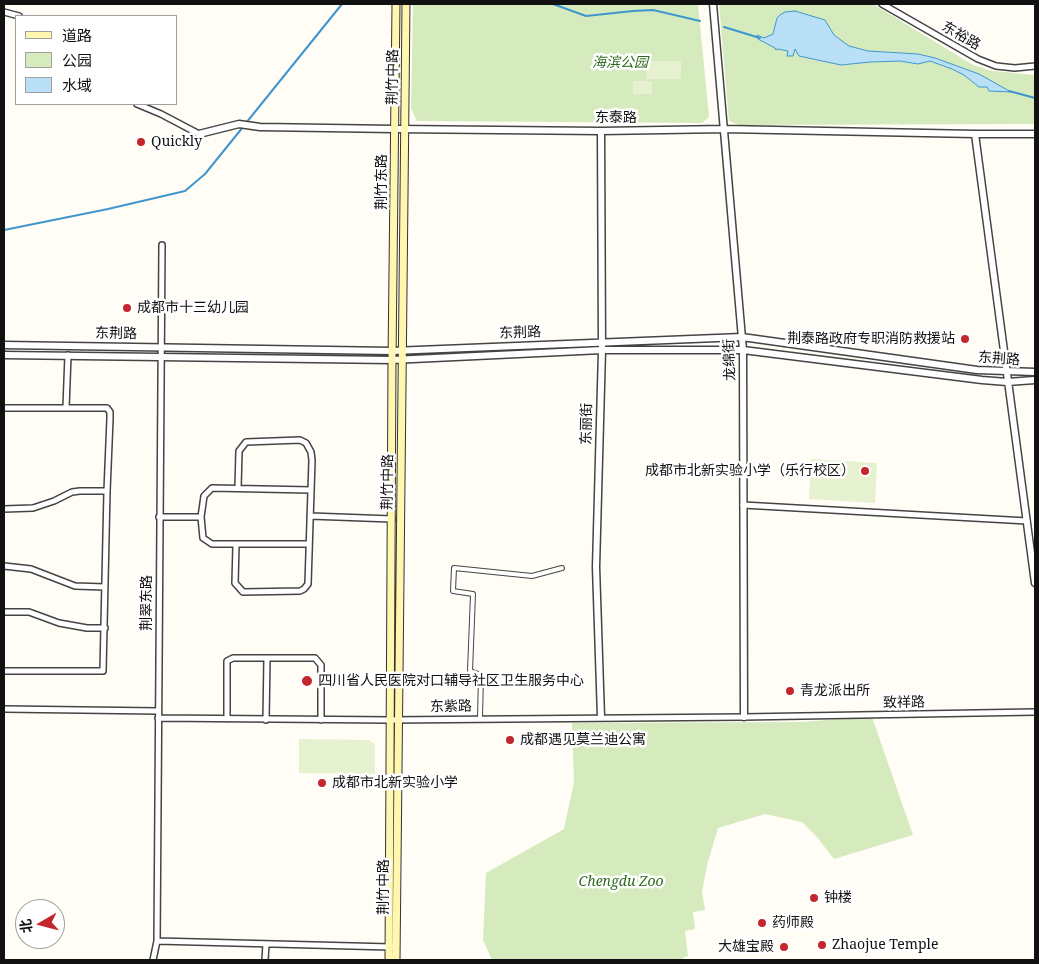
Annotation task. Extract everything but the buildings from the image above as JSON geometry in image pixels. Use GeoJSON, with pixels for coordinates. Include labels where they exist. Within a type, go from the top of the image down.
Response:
{"type":"FeatureCollection","features":[{"type":"Feature","properties":{"kind":"main road","name":"荆竹东路"},"geometry":{"type":"LineString","coordinates":[[392,360],[396,4]]}},
{"type":"Feature","properties":{"kind":"main road","name":"荆竹中路"},"geometry":{"type":"LineString","coordinates":[[394,720],[402,359],[406,4]]}},
{"type":"Feature","properties":{"kind":"main road","name":"荆竹中路"},"geometry":{"type":"LineString","coordinates":[[392,360],[393,947],[396,960]]}},
{"type":"Feature","properties":{"kind":"main road","name":"荆竹中路"},"geometry":{"type":"LineString","coordinates":[[388,960],[393,947]]}},
{"type":"Feature","properties":{"kind":"street","name":"龙绵街"},"geometry":{"type":"LineString","coordinates":[[714,4],[743,350],[744,717]]}},
{"type":"Feature","properties":{"kind":"street","name":"东裕路"},"geometry":{"type":"LineString","coordinates":[[882,4],[978,59],[996,66],[1015,68],[1035,66]]}},
{"type":"Feature","properties":{"kind":"street"},"geometry":{"type":"LineString","coordinates":[[140,105],[199,134]]}},
{"type":"Feature","properties":{"kind":"street","name":"东泰路"},"geometry":{"type":"LineString","coordinates":[[199,134],[239,124],[251,126],[395,129],[601,131],[725,129],[1035,134]]}},
{"type":"Feature","properties":{"kind":"street","name":"东丽街"},"geometry":{"type":"LineString","coordinates":[[601,131],[602,347],[596,567],[601,717]]}},
{"type":"Feature","properties":{"kind":"street"},"geometry":{"type":"LineString","coordinates":[[975,134],[1035,583]]}},
{"type":"Feature","properties":{"kind":"street","name":"荆翠东路"},"geometry":{"type":"LineString","coordinates":[[153,960],[157,941],[162,245]]}},
{"type":"Feature","properties":{"kind":"street","name":"东荆路"},"geometry":{"type":"LineString","coordinates":[[4,355],[392,360],[742,337],[977,370],[1035,372]]}},
{"type":"Feature","properties":{"kind":"street","name":"东荆路"},"geometry":{"type":"LineString","coordinates":[[4,345],[392,350],[602,347],[743,350],[972,379],[1008,382],[1035,380]]}},
{"type":"Feature","properties":{"kind":"street"},"geometry":{"type":"LineString","coordinates":[[66,408],[68,355]]}},
{"type":"Feature","properties":{"kind":"street"},"geometry":{"type":"LineString","coordinates":[[4,408],[107,408],[110,412],[103,671],[4,671]]}},
{"type":"Feature","properties":{"kind":"street"},"geometry":{"type":"LineString","coordinates":[[236,544],[235,583],[243,592],[300,591],[308,584],[312,460],[311,452],[306,443],[300,440],[246,442],[239,451],[238,488]]}},
{"type":"Feature","properties":{"kind":"street"},"geometry":{"type":"LineString","coordinates":[[308,544],[212,544],[203,538],[201,517],[204,496],[212,488],[311,490]]}},
{"type":"Feature","properties":{"kind":"street"},"geometry":{"type":"LineString","coordinates":[[4,509],[33,508],[72,492],[107,492]]}},
{"type":"Feature","properties":{"kind":"street"},"geometry":{"type":"LineString","coordinates":[[743,505],[1027,521]]}},
{"type":"Feature","properties":{"kind":"street"},"geometry":{"type":"LineString","coordinates":[[310,516],[392,519]]}},
{"type":"Feature","properties":{"kind":"street"},"geometry":{"type":"LineString","coordinates":[[159,517],[201,517]]}},
{"type":"Feature","properties":{"kind":"street"},"geometry":{"type":"LineString","coordinates":[[4,566],[31,569],[75,586],[105,586]]}},
{"type":"Feature","properties":{"kind":"street"},"geometry":{"type":"LineString","coordinates":[[480,718],[481,675],[470,671],[473,594],[453,591],[454,568],[532,576],[562,568]]}},
{"type":"Feature","properties":{"kind":"street"},"geometry":{"type":"LineString","coordinates":[[4,612],[29,612],[59,623],[87,628],[105,628]]}},
{"type":"Feature","properties":{"kind":"street"},"geometry":{"type":"LineString","coordinates":[[227,719],[227,661],[233,658],[315,658],[321,665],[321,720]]}},
{"type":"Feature","properties":{"kind":"street"},"geometry":{"type":"LineString","coordinates":[[266,720],[267,658]]}},
{"type":"Feature","properties":{"kind":"street"},"geometry":{"type":"LineString","coordinates":[[4,709],[158,711]]}},
{"type":"Feature","properties":{"kind":"street","name":"致祥路"},"geometry":{"type":"LineString","coordinates":[[744,717],[1035,712]]}},
{"type":"Feature","properties":{"kind":"street","name":"东紫路"},"geometry":{"type":"LineString","coordinates":[[158,718],[394,720],[744,717]]}},
{"type":"Feature","properties":{"kind":"street"},"geometry":{"type":"LineString","coordinates":[[157,941],[393,947]]}},
{"type":"Feature","properties":{"kind":"street"},"geometry":{"type":"LineString","coordinates":[[265,960],[266,944]]}},
{"type":"Feature","properties":{"kind":"green space","name":"海滨公园"},"geometry":{"type":"Polygon","coordinates":[[[413,4],[698,4],[709,117],[702,123],[417,121],[411,108],[413,4]]]}},
{"type":"Feature","properties":{"kind":"green space"},"geometry":{"type":"Polygon","coordinates":[[[719,4],[873,4],[973,65],[993,71],[1035,75],[1035,124],[739,125],[729,121],[719,4]]]}},
{"type":"Feature","properties":{"kind":"green space"},"geometry":{"type":"Polygon","coordinates":[[[646,61],[681,61],[681,79],[646,79],[646,61]]]}},
{"type":"Feature","properties":{"kind":"green space"},"geometry":{"type":"Polygon","coordinates":[[[633,81],[652,81],[652,94],[633,94],[633,81]]]}},
{"type":"Feature","properties":{"kind":"green space"},"geometry":{"type":"Polygon","coordinates":[[[811,459],[877,463],[875,503],[809,499],[811,459]]]}},
{"type":"Feature","properties":{"kind":"green space","name":"Chengdu Zoo"},"geometry":{"type":"Polygon","coordinates":[[[872,717],[913,835],[834,859],[817,837],[802,822],[765,814],[718,828],[707,865],[702,892],[705,910],[693,912],[695,929],[685,931],[688,956],[683,958],[683,960],[492,960],[483,940],[486,873],[564,829],[574,782],[572,723],[800,722],[872,717]]]}},
{"type":"Feature","properties":{"kind":"green space"},"geometry":{"type":"Polygon","coordinates":[[[299,739],[368,740],[375,744],[375,774],[299,773],[299,739]]]}},
{"type":"Feature","properties":{"kind":"water"},"geometry":{"type":"Polygon","coordinates":[[[795,11],[825,20],[834,35],[849,46],[868,51],[918,54],[935,58],[979,74],[1011,92],[989,91],[987,87],[979,87],[964,75],[930,61],[918,64],[900,61],[841,65],[799,56],[795,49],[793,56],[787,56],[788,51],[776,50],[758,39],[757,35],[764,38],[773,34],[777,18],[780,15],[785,12],[795,11]]]}},
{"type":"Feature","properties":{"kind":"waterway"},"geometry":{"type":"LineString","coordinates":[[246,123],[342,4]]}},
{"type":"Feature","properties":{"kind":"waterway"},"geometry":{"type":"LineString","coordinates":[[553,4],[586,16],[653,10],[700,21]]}},
{"type":"Feature","properties":{"kind":"waterway"},"geometry":{"type":"LineString","coordinates":[[724,27],[760,38]]}},
{"type":"Feature","properties":{"kind":"waterway"},"geometry":{"type":"LineString","coordinates":[[1009,91],[1035,98]]}},
{"type":"Feature","properties":{"kind":"waterway"},"geometry":{"type":"LineString","coordinates":[[4,230],[185,191],[205,174],[243,127]]}},
{"type":"Feature","properties":{"kind":"place","name":"Quickly"},"geometry":{"type":"Point","coordinates":[141,142]}},
{"type":"Feature","properties":{"kind":"place","name":"成都市十三幼儿园"},"geometry":{"type":"Point","coordinates":[127,308]}},
{"type":"Feature","properties":{"kind":"place","name":"荆泰路政府专职消防救援站"},"geometry":{"type":"Point","coordinates":[965,339]}},
{"type":"Feature","properties":{"kind":"place","name":"成都市北新实验小学（乐行校区）"},"geometry":{"type":"Point","coordinates":[865,471]}},
{"type":"Feature","properties":{"kind":"place","name":"四川省人民医院对口辅导社区卫生服务中心"},"geometry":{"type":"Point","coordinates":[307,681]}},
{"type":"Feature","properties":{"kind":"place","name":"青龙派出所"},"geometry":{"type":"Point","coordinates":[790,691]}},
{"type":"Feature","properties":{"kind":"place","name":"成都遇见莫兰迪公寓"},"geometry":{"type":"Point","coordinates":[510,740]}},
{"type":"Feature","properties":{"kind":"place","name":"成都市北新实验小学"},"geometry":{"type":"Point","coordinates":[322,783]}},
{"type":"Feature","properties":{"kind":"place","name":"钟楼"},"geometry":{"type":"Point","coordinates":[814,898]}},
{"type":"Feature","properties":{"kind":"place","name":"药师殿"},"geometry":{"type":"Point","coordinates":[762,923]}},
{"type":"Feature","properties":{"kind":"place","name":"Zhaojue Temple"},"geometry":{"type":"Point","coordinates":[822,945]}},
{"type":"Feature","properties":{"kind":"place","name":"大雄宝殿"},"geometry":{"type":"Point","coordinates":[784,947]}}]}
